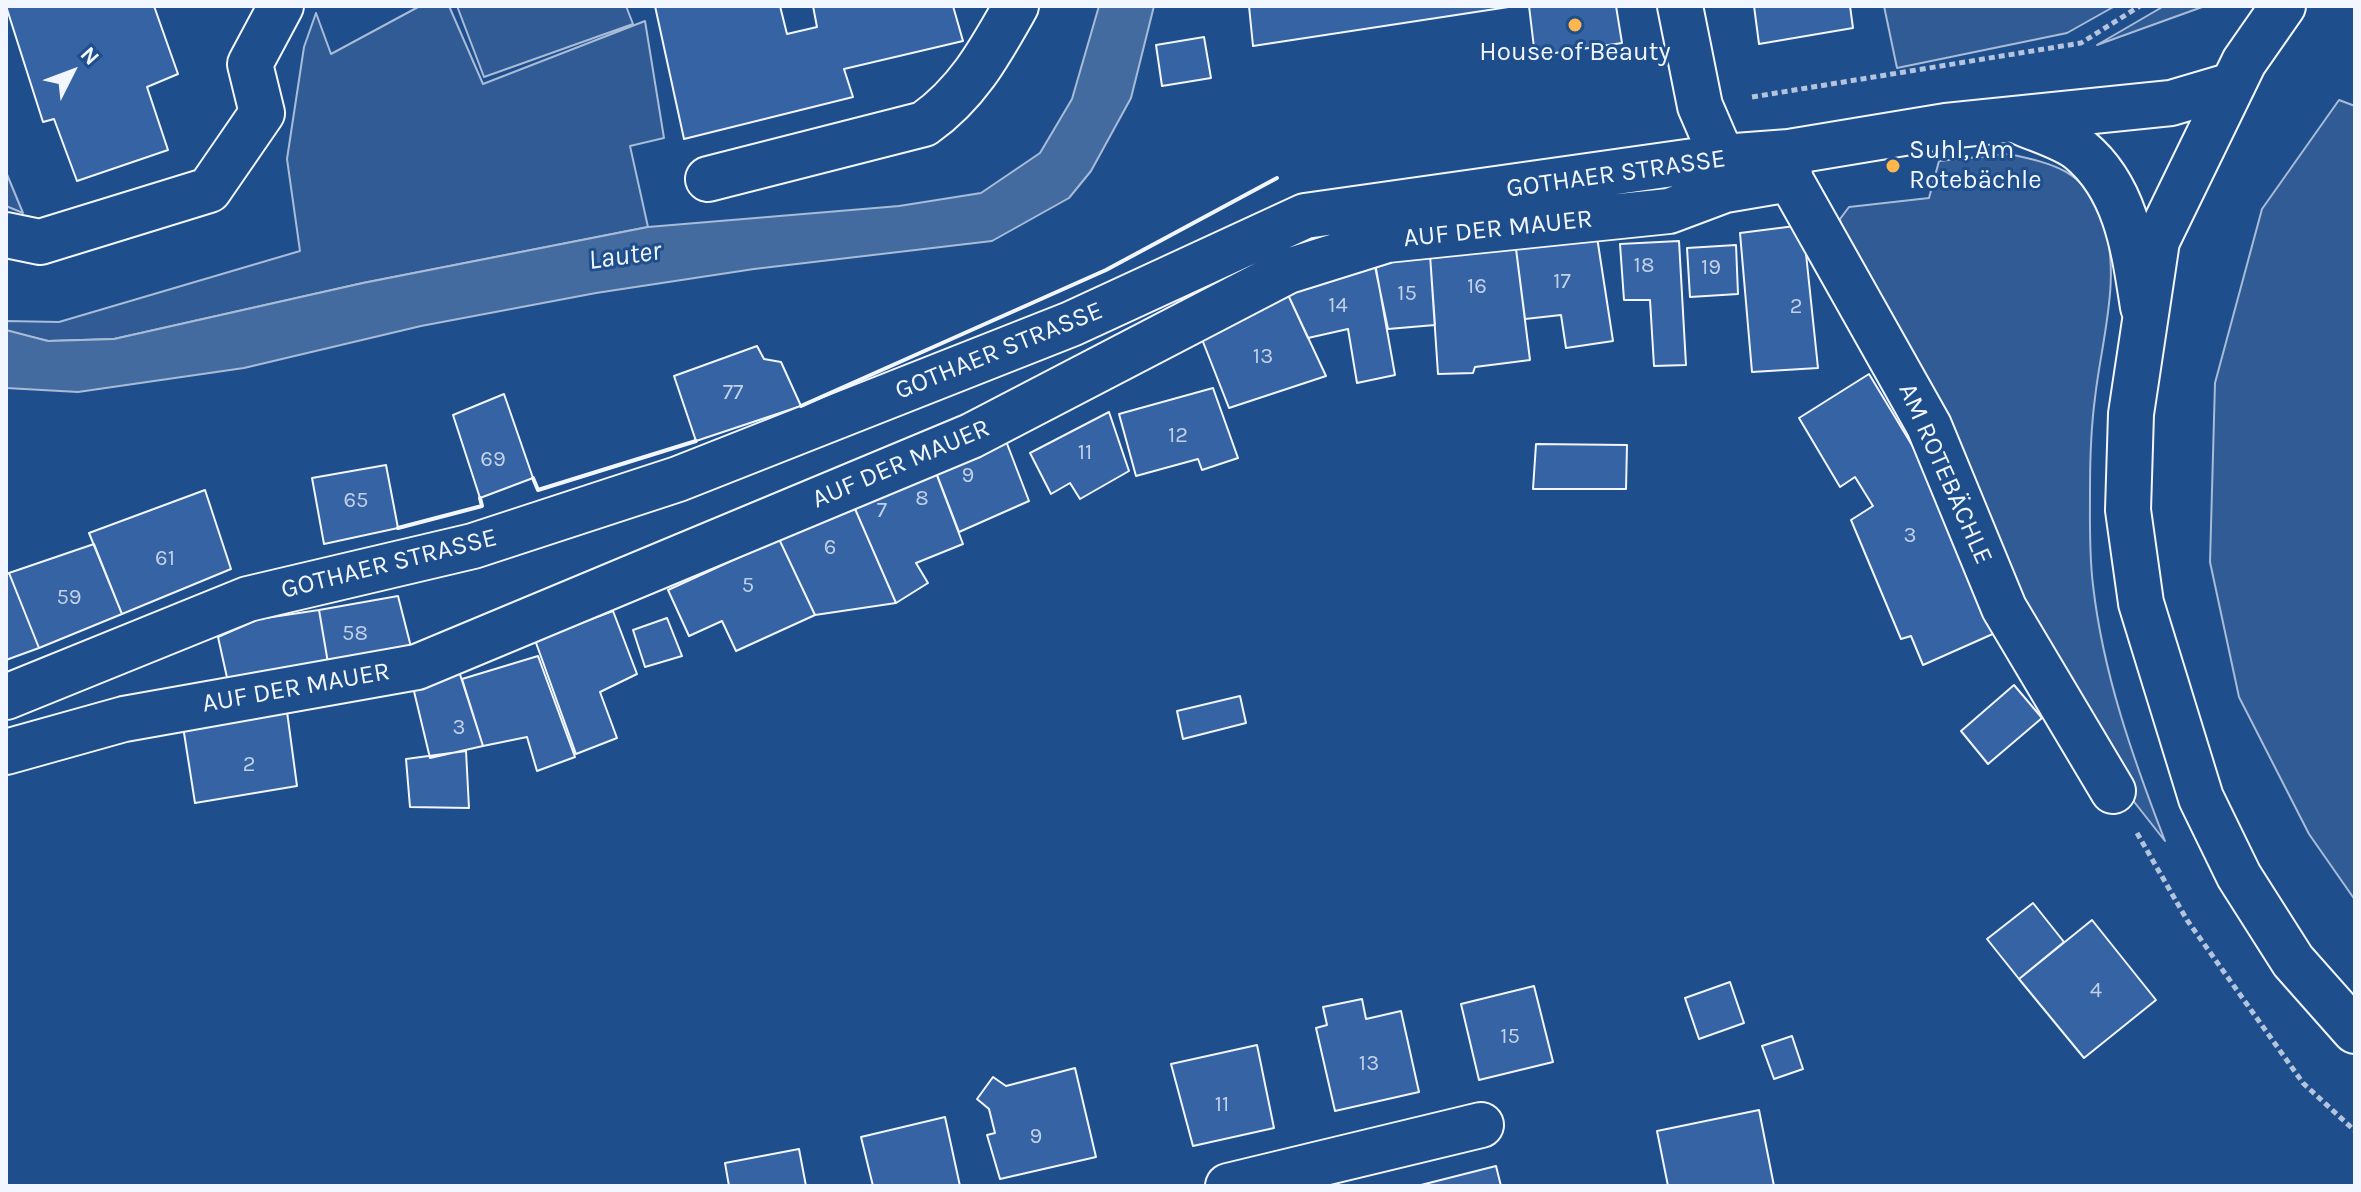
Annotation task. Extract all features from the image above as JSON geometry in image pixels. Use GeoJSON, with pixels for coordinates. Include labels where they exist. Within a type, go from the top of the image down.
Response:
{"type":"FeatureCollection","features":[{"type":"Feature","properties":{"kind":"street"},"geometry":{"type":"LineString","coordinates":[[6,235],[40,242],[209,190],[262,113],[250,64],[281,6]]}},
{"type":"Feature","properties":{"kind":"street"},"geometry":{"type":"LineString","coordinates":[[708,179],[924,124],[952,104],[976,75],[1016,6]]}},
{"type":"Feature","properties":{"kind":"street"},"geometry":{"type":"LineString","coordinates":[[1680,6],[1700,106],[1706,160]]}},
{"type":"Feature","properties":{"kind":"street"},"geometry":{"type":"LineString","coordinates":[[2283,6],[2232,85],[2157,241],[2131,414],[2128,510],[2141,603],[2174,720],[2201,798],[2239,876],[2293,961],[2355,1031]]}},
{"type":"Feature","properties":{"kind":"street","name":"GOTHAER STRASSE"},"geometry":{"type":"LineString","coordinates":[[6,697],[248,599],[473,546],[678,479],[1071,324],[1305,216],[1706,160],[1790,166],[1946,126],[2171,103],[2232,85]]}},
{"type":"Feature","properties":{"kind":"street","name":"GOTHAER STRASSE"},"geometry":{"type":"LineString","coordinates":[[2018,121],[2079,148],[2107,179],[2130,228],[2144,312]]}},
{"type":"Feature","properties":{"kind":"street","name":"AUF DER MAUER"},"geometry":{"type":"LineString","coordinates":[[6,752],[124,719],[417,667],[971,436],[1288,271],[1387,240],[1669,211],[1790,166]]}},
{"type":"Feature","properties":{"kind":"street","name":"AM ROTEBÄCHLE"},"geometry":{"type":"LineString","coordinates":[[1790,166],[1929,426],[2004,608],[2113,791]]}},
{"type":"Feature","properties":{"kind":"street"},"geometry":{"type":"LineString","coordinates":[[1228,1186],[1481,1125]]}},
{"type":"Feature","properties":{"kind":"path"},"geometry":{"type":"LineString","coordinates":[[1700,106],[2081,43],[2140,6]]}},
{"type":"Feature","properties":{"kind":"path"},"geometry":{"type":"LineString","coordinates":[[2113,791],[2187,920],[2294,1070],[2355,1131]]}},
{"type":"Feature","properties":{"kind":"shaded area"},"geometry":{"type":"Polygon","coordinates":[[[420,6],[449,6],[483,84],[645,21],[664,138],[630,146],[648,227],[363,283],[114,339],[48,341],[6,331],[6,321],[59,322],[300,251],[287,159],[304,47],[316,13],[331,54],[420,6]]]}},
{"type":"Feature","properties":{"kind":"shaded area"},"geometry":{"type":"Polygon","coordinates":[[[457,6],[626,6],[633,24],[484,77],[457,6]]]}},
{"type":"Feature","properties":{"kind":"shaded area"},"geometry":{"type":"Polygon","coordinates":[[[1884,6],[2115,6],[2067,33],[1897,68],[1884,6]]]}},
{"type":"Feature","properties":{"kind":"shaded area"},"geometry":{"type":"Polygon","coordinates":[[[2164,6],[2205,6],[2097,45],[2164,6]]]}},
{"type":"Feature","properties":{"kind":"shaded area"},"geometry":{"type":"Polygon","coordinates":[[[2339,100],[2355,106],[2355,900],[2309,834],[2239,697],[2210,562],[2215,383],[2262,209],[2339,100]]]}},
{"type":"Feature","properties":{"kind":"shaded area"},"geometry":{"type":"Polygon","coordinates":[[[2009,154],[2054,166],[2077,180],[2095,202],[2108,240],[2111,285],[2091,444],[2092,573],[2112,683],[2165,841],[2124,789],[2068,696],[1842,236],[1840,219],[1849,207],[1929,198],[1939,161],[2009,154]]]}},
{"type":"Feature","properties":{"kind":"shaded area"},"geometry":{"type":"Polygon","coordinates":[[[6,172],[23,213],[6,206],[6,172]]]}},
{"type":"Feature","properties":{"kind":"water","name":"Lauter"},"geometry":{"type":"Polygon","coordinates":[[[1099,6],[1154,6],[1131,98],[1091,171],[1069,198],[992,241],[754,269],[596,293],[421,326],[244,368],[78,392],[6,388],[6,330],[48,341],[114,339],[363,283],[648,227],[899,206],[981,193],[1040,153],[1072,99],[1099,6]]]}},
{"type":"Feature","properties":{"kind":"building"},"geometry":{"type":"Polygon","coordinates":[[[6,6],[154,6],[178,74],[147,87],[168,150],[77,181],[54,119],[43,122],[6,6]]]}},
{"type":"Feature","properties":{"kind":"building"},"geometry":{"type":"Polygon","coordinates":[[[655,6],[780,6],[787,34],[817,27],[813,6],[953,6],[963,41],[844,69],[853,97],[684,139],[655,6]]]}},
{"type":"Feature","properties":{"kind":"building"},"geometry":{"type":"Polygon","coordinates":[[[1249,6],[1515,6],[1253,46],[1249,6]]]}},
{"type":"Feature","properties":{"kind":"building","name":"House of Beauty"},"geometry":{"type":"Polygon","coordinates":[[[1529,6],[1616,6],[1622,43],[1535,56],[1529,6]]]}},
{"type":"Feature","properties":{"kind":"building"},"geometry":{"type":"Polygon","coordinates":[[[1754,6],[1850,6],[1853,28],[1759,44],[1754,6]]]}},
{"type":"Feature","properties":{"kind":"building"},"geometry":{"type":"Polygon","coordinates":[[[1204,37],[1211,78],[1162,86],[1156,45],[1204,37]]]}},
{"type":"Feature","properties":{"kind":"building"},"geometry":{"type":"Polygon","coordinates":[[[1803,225],[1818,368],[1752,372],[1740,233],[1803,225]]]}},
{"type":"Feature","properties":{"kind":"building"},"geometry":{"type":"Polygon","coordinates":[[[1597,237],[1613,341],[1566,348],[1561,315],[1525,319],[1516,249],[1597,237]]]}},
{"type":"Feature","properties":{"kind":"building"},"geometry":{"type":"Polygon","coordinates":[[[1679,241],[1686,365],[1654,366],[1650,300],[1624,300],[1620,244],[1679,241]]]}},
{"type":"Feature","properties":{"kind":"building"},"geometry":{"type":"Polygon","coordinates":[[[1736,245],[1738,294],[1690,297],[1687,248],[1736,245]]]}},
{"type":"Feature","properties":{"kind":"building"},"geometry":{"type":"Polygon","coordinates":[[[1516,249],[1530,360],[1475,367],[1473,373],[1438,374],[1430,255],[1516,249]]]}},
{"type":"Feature","properties":{"kind":"building"},"geometry":{"type":"Polygon","coordinates":[[[1430,255],[1435,325],[1388,329],[1373,257],[1430,255]]]}},
{"type":"Feature","properties":{"kind":"building"},"geometry":{"type":"Polygon","coordinates":[[[1375,263],[1395,375],[1357,383],[1348,329],[1308,338],[1283,284],[1375,263]]]}},
{"type":"Feature","properties":{"kind":"building"},"geometry":{"type":"Polygon","coordinates":[[[1283,284],[1326,376],[1229,408],[1196,324],[1283,284]]]}},
{"type":"Feature","properties":{"kind":"building"},"geometry":{"type":"Polygon","coordinates":[[[757,346],[764,359],[781,362],[801,406],[696,441],[674,376],[757,346]]]}},
{"type":"Feature","properties":{"kind":"building"},"geometry":{"type":"Polygon","coordinates":[[[1869,374],[1921,460],[1995,633],[1923,665],[1911,636],[1901,639],[1851,520],[1873,506],[1855,477],[1840,487],[1799,418],[1869,374]]]}},
{"type":"Feature","properties":{"kind":"building"},"geometry":{"type":"Polygon","coordinates":[[[1213,388],[1238,458],[1202,470],[1198,459],[1136,476],[1119,414],[1213,388]]]}},
{"type":"Feature","properties":{"kind":"building"},"geometry":{"type":"Polygon","coordinates":[[[504,394],[533,478],[480,498],[453,415],[504,394]]]}},
{"type":"Feature","properties":{"kind":"building"},"geometry":{"type":"Polygon","coordinates":[[[1109,412],[1129,471],[1080,499],[1070,483],[1051,494],[1030,453],[1109,412]]]}},
{"type":"Feature","properties":{"kind":"building"},"geometry":{"type":"Polygon","coordinates":[[[1006,441],[1029,501],[959,532],[934,467],[1006,441]]]}},
{"type":"Feature","properties":{"kind":"building"},"geometry":{"type":"Polygon","coordinates":[[[1536,444],[1627,445],[1626,489],[1533,489],[1536,444]]]}},
{"type":"Feature","properties":{"kind":"building"},"geometry":{"type":"Polygon","coordinates":[[[386,465],[398,528],[324,544],[312,478],[386,465]]]}},
{"type":"Feature","properties":{"kind":"building"},"geometry":{"type":"Polygon","coordinates":[[[936,473],[963,544],[916,563],[928,583],[896,603],[852,502],[936,473]]]}},
{"type":"Feature","properties":{"kind":"building"},"geometry":{"type":"Polygon","coordinates":[[[205,490],[231,569],[122,614],[89,533],[205,490]]]}},
{"type":"Feature","properties":{"kind":"building"},"geometry":{"type":"Polygon","coordinates":[[[852,502],[896,603],[815,615],[779,539],[852,502]]]}},
{"type":"Feature","properties":{"kind":"building"},"geometry":{"type":"Polygon","coordinates":[[[779,539],[815,615],[736,651],[722,621],[689,636],[668,590],[779,539]]]}},
{"type":"Feature","properties":{"kind":"building"},"geometry":{"type":"Polygon","coordinates":[[[94,544],[122,614],[39,648],[9,573],[94,544]]]}},
{"type":"Feature","properties":{"kind":"building"},"geometry":{"type":"Polygon","coordinates":[[[9,573],[39,648],[6,660],[6,574],[9,573]]]}},
{"type":"Feature","properties":{"kind":"building"},"geometry":{"type":"Polygon","coordinates":[[[398,596],[411,647],[329,669],[319,610],[398,596]]]}},
{"type":"Feature","properties":{"kind":"building"},"geometry":{"type":"Polygon","coordinates":[[[319,610],[328,663],[228,682],[218,637],[259,619],[319,610]]]}},
{"type":"Feature","properties":{"kind":"building"},"geometry":{"type":"Polygon","coordinates":[[[613,611],[637,674],[600,692],[617,738],[576,754],[535,640],[613,611]]]}},
{"type":"Feature","properties":{"kind":"building"},"geometry":{"type":"Polygon","coordinates":[[[667,618],[682,656],[645,667],[633,630],[667,618]]]}},
{"type":"Feature","properties":{"kind":"building"},"geometry":{"type":"Polygon","coordinates":[[[538,656],[575,757],[537,771],[527,737],[483,746],[462,679],[538,656]]]}},
{"type":"Feature","properties":{"kind":"building"},"geometry":{"type":"Polygon","coordinates":[[[457,665],[483,746],[430,758],[412,683],[457,665]]]}},
{"type":"Feature","properties":{"kind":"building"},"geometry":{"type":"Polygon","coordinates":[[[2014,685],[2042,718],[1988,764],[1961,731],[2014,685]]]}},
{"type":"Feature","properties":{"kind":"building"},"geometry":{"type":"Polygon","coordinates":[[[1240,696],[1246,723],[1183,739],[1177,711],[1240,696]]]}},
{"type":"Feature","properties":{"kind":"building"},"geometry":{"type":"Polygon","coordinates":[[[286,704],[297,786],[195,803],[182,720],[286,704]]]}},
{"type":"Feature","properties":{"kind":"building"},"geometry":{"type":"Polygon","coordinates":[[[466,751],[469,808],[410,807],[406,759],[466,751]]]}},
{"type":"Feature","properties":{"kind":"building"},"geometry":{"type":"Polygon","coordinates":[[[2033,903],[2064,942],[2019,979],[1987,939],[2033,903]]]}},
{"type":"Feature","properties":{"kind":"building"},"geometry":{"type":"Polygon","coordinates":[[[2092,920],[2156,1000],[2084,1058],[2019,979],[2092,920]]]}},
{"type":"Feature","properties":{"kind":"building"},"geometry":{"type":"Polygon","coordinates":[[[1730,982],[1744,1023],[1699,1039],[1685,998],[1730,982]]]}},
{"type":"Feature","properties":{"kind":"building"},"geometry":{"type":"Polygon","coordinates":[[[1534,986],[1553,1062],[1479,1080],[1461,1004],[1534,986]]]}},
{"type":"Feature","properties":{"kind":"building"},"geometry":{"type":"Polygon","coordinates":[[[1362,999],[1366,1019],[1401,1011],[1419,1092],[1335,1111],[1316,1028],[1327,1025],[1323,1007],[1362,999]]]}},
{"type":"Feature","properties":{"kind":"building"},"geometry":{"type":"Polygon","coordinates":[[[1792,1036],[1803,1069],[1774,1079],[1762,1046],[1792,1036]]]}},
{"type":"Feature","properties":{"kind":"building"},"geometry":{"type":"Polygon","coordinates":[[[1257,1045],[1274,1128],[1193,1146],[1171,1064],[1257,1045]]]}},
{"type":"Feature","properties":{"kind":"building"},"geometry":{"type":"Polygon","coordinates":[[[1075,1068],[1096,1157],[1000,1179],[987,1135],[995,1133],[989,1109],[977,1099],[993,1077],[1006,1086],[1075,1068]]]}},
{"type":"Feature","properties":{"kind":"building"},"geometry":{"type":"Polygon","coordinates":[[[1759,1110],[1774,1186],[1668,1186],[1657,1131],[1759,1110]]]}},
{"type":"Feature","properties":{"kind":"building"},"geometry":{"type":"Polygon","coordinates":[[[945,1117],[960,1186],[873,1186],[861,1137],[945,1117]]]}},
{"type":"Feature","properties":{"kind":"building"},"geometry":{"type":"Polygon","coordinates":[[[799,1149],[806,1186],[729,1186],[725,1163],[799,1149]]]}},
{"type":"Feature","properties":{"kind":"building"},"geometry":{"type":"Polygon","coordinates":[[[1496,1166],[1501,1186],[1417,1186],[1496,1166]]]}},
{"type":"Feature","properties":{"kind":"wall"},"geometry":{"type":"LineString","coordinates":[[801,406],[1106,270],[1277,178]]}},
{"type":"Feature","properties":{"kind":"wall"},"geometry":{"type":"LineString","coordinates":[[533,478],[538,490],[696,441]]}},
{"type":"Feature","properties":{"kind":"wall"},"geometry":{"type":"LineString","coordinates":[[398,528],[482,506],[480,498]]}},
{"type":"Feature","properties":{"kind":"place","name":"House of Beauty"},"geometry":{"type":"Point","coordinates":[1575,25]}},
{"type":"Feature","properties":{"kind":"place","name":"Suhl, Am Rotebächle"},"geometry":{"type":"Point","coordinates":[1893,166]}}]}
